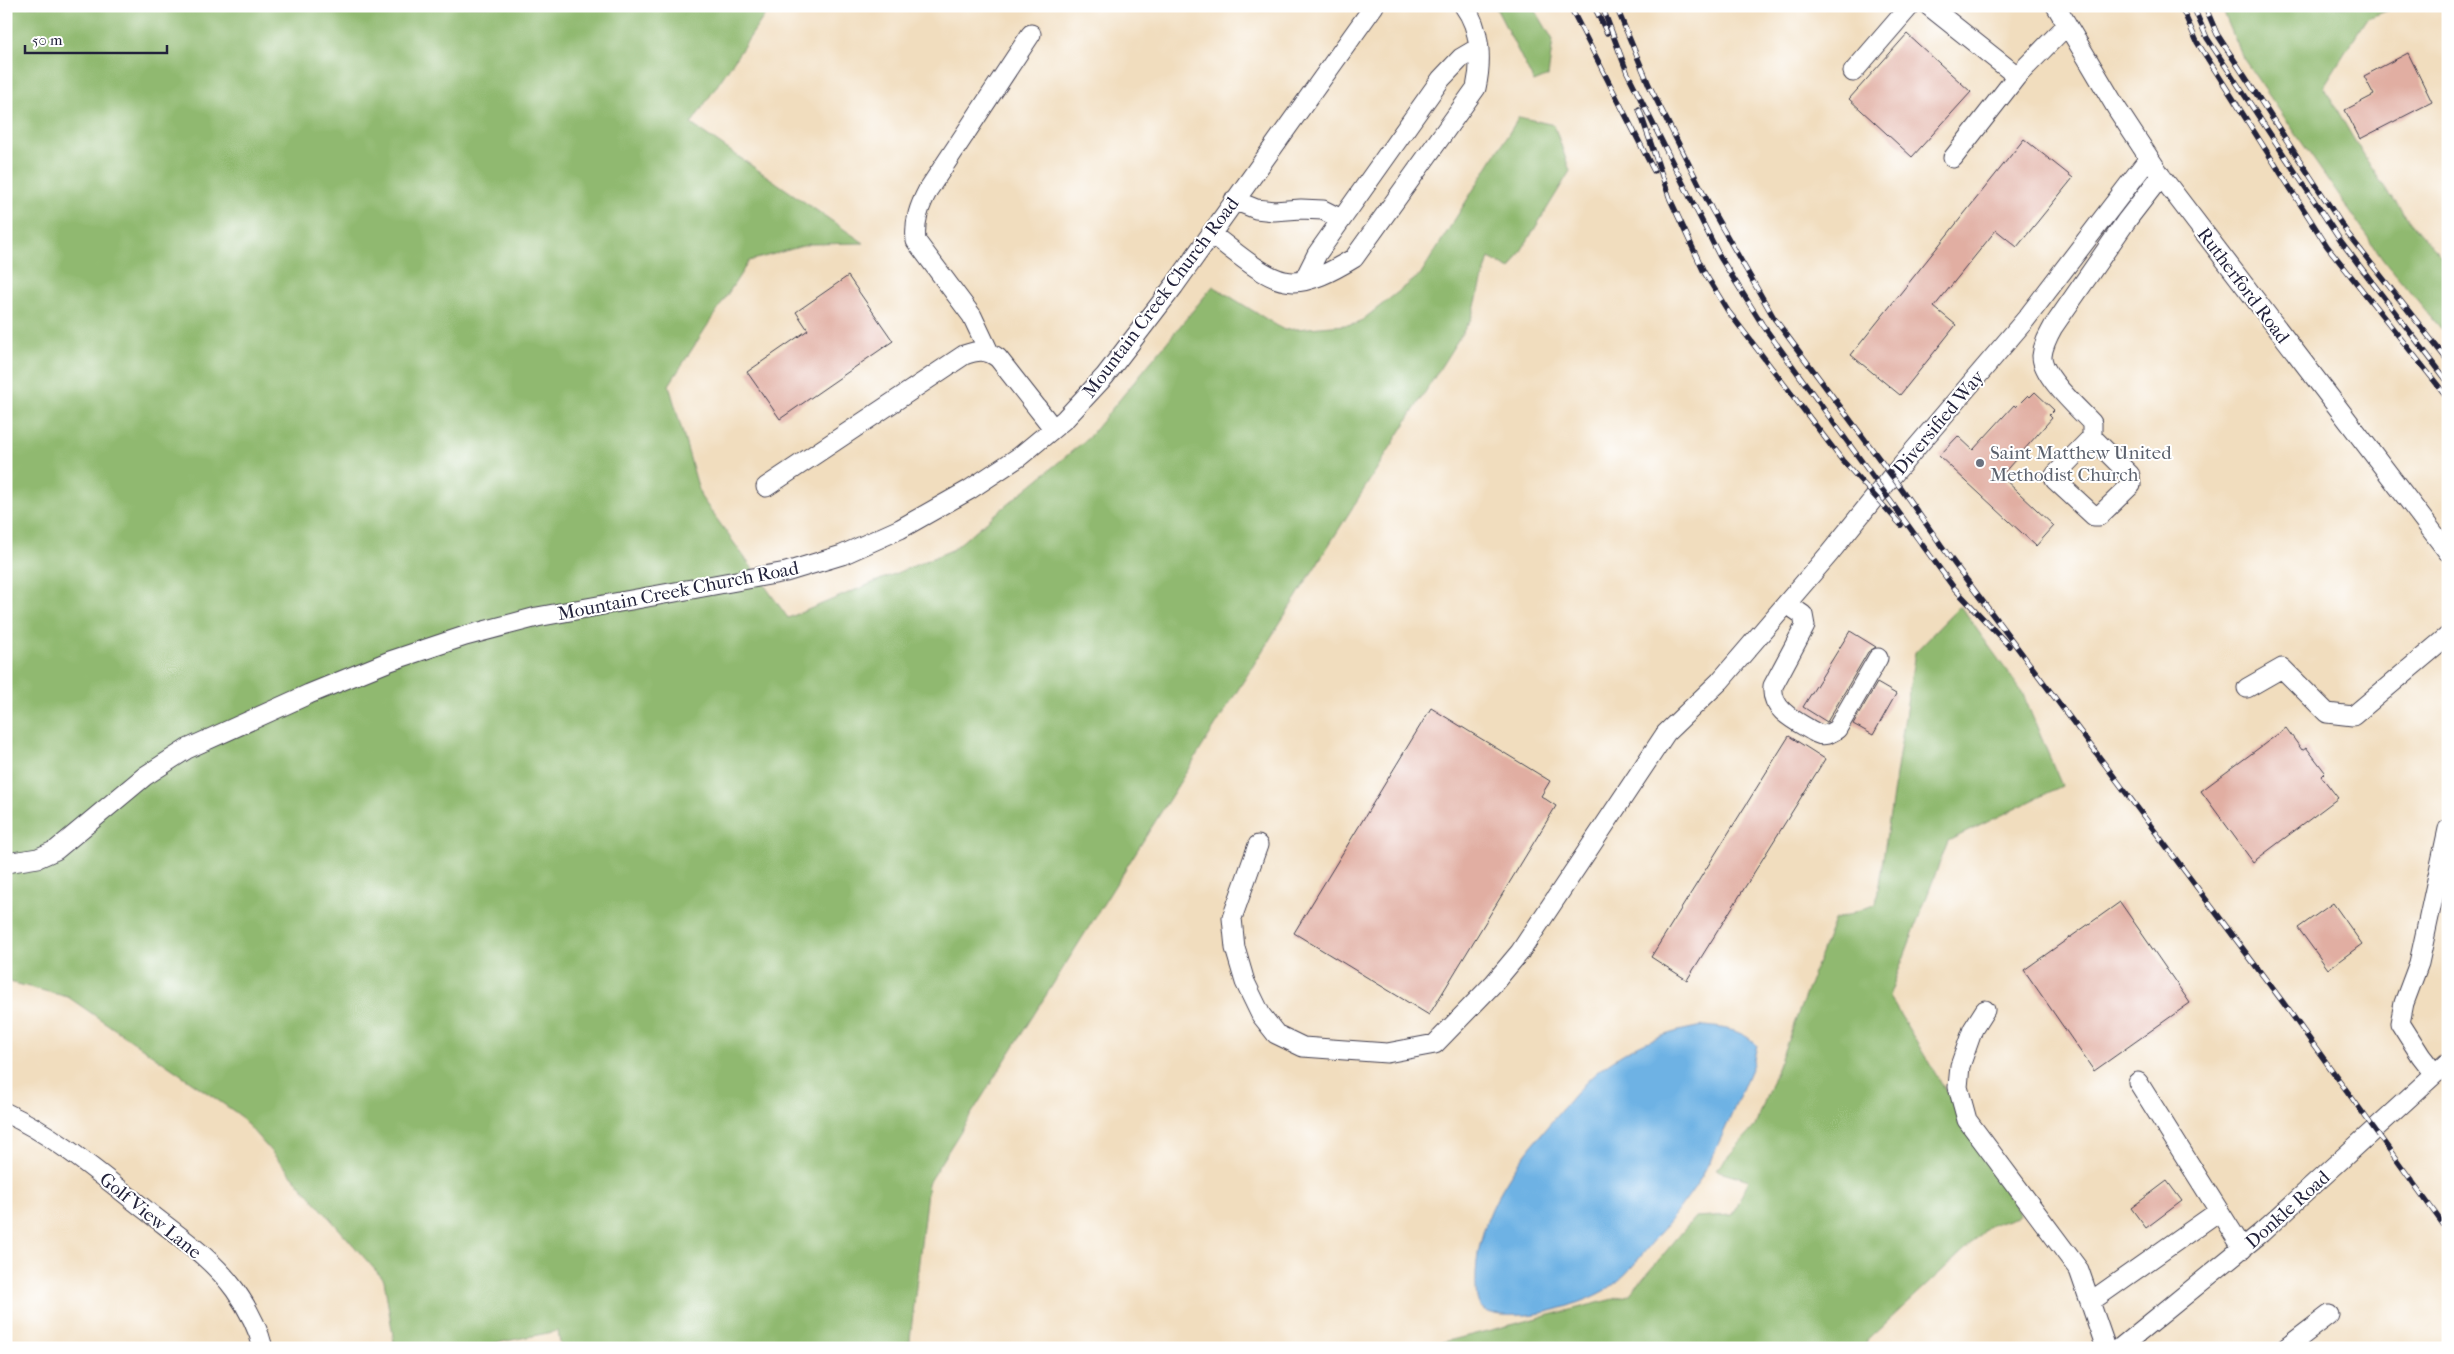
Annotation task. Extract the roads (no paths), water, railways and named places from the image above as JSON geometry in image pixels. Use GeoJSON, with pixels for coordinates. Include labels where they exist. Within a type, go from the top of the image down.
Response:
{"type":"FeatureCollection","features":[{"type":"Feature","properties":{"kind":"street","name":"Mountain Creek Church Road"},"geometry":{"type":"LineString","coordinates":[[6,862],[38,858],[56,850],[167,761],[187,749],[309,694],[390,661],[474,634],[588,607],[746,581],[786,572],[842,555],[900,529],[969,490],[1019,457],[1053,428],[1105,376],[1211,234],[1374,6]]}},
{"type":"Feature","properties":{"kind":"street"},"geometry":{"type":"LineString","coordinates":[[1211,234],[1272,277],[1287,282],[1304,280],[1338,268],[1354,258],[1476,88],[1480,68],[1478,48],[1473,20],[1464,6]]}},
{"type":"Feature","properties":{"kind":"street"},"geometry":{"type":"LineString","coordinates":[[1853,72],[1910,6]]}},
{"type":"Feature","properties":{"kind":"street"},"geometry":{"type":"LineString","coordinates":[[1929,6],[2017,76]]}},
{"type":"Feature","properties":{"kind":"street","name":"Rutherford Road"},"geometry":{"type":"LineString","coordinates":[[2056,6],[2066,26],[2161,176],[2448,552]]}},
{"type":"Feature","properties":{"kind":"street"},"geometry":{"type":"LineString","coordinates":[[1953,158],[2017,76],[2066,26]]}},
{"type":"Feature","properties":{"kind":"street"},"geometry":{"type":"LineString","coordinates":[[989,352],[972,316],[916,241],[915,226],[919,207],[928,190],[1031,34]]}},
{"type":"Feature","properties":{"kind":"street"},"geometry":{"type":"LineString","coordinates":[[1304,280],[1317,254],[1441,79],[1461,58],[1478,48]]}},
{"type":"Feature","properties":{"kind":"street","name":"Diversified Way"},"geometry":{"type":"LineString","coordinates":[[1258,846],[1232,918],[1235,948],[1245,982],[1261,1015],[1276,1034],[1303,1047],[1387,1053],[1435,1044],[1494,983],[1520,952],[1666,733],[1720,681],[1787,604],[1892,476],[2026,319],[2149,158]]}},
{"type":"Feature","properties":{"kind":"street"},"geometry":{"type":"LineString","coordinates":[[2092,437],[2092,423],[2046,371],[2042,357],[2045,342],[2053,327],[2127,220],[2161,176]]}},
{"type":"Feature","properties":{"kind":"street"},"geometry":{"type":"LineString","coordinates":[[1234,200],[1256,209],[1274,211],[1323,210],[1341,219]]}},
{"type":"Feature","properties":{"kind":"street"},"geometry":{"type":"LineString","coordinates":[[766,487],[964,355],[977,350],[989,352],[998,358],[1053,428]]}},
{"type":"Feature","properties":{"kind":"street"},"geometry":{"type":"LineString","coordinates":[[1787,604],[1803,615],[1805,626],[1773,686],[1772,696],[1780,710],[1816,733],[1822,736],[1837,730],[1878,658]]}},
{"type":"Feature","properties":{"kind":"street"},"geometry":{"type":"LineString","coordinates":[[2247,688],[2282,668],[2327,713],[2353,716],[2448,636]]}},
{"type":"Feature","properties":{"kind":"street"},"geometry":{"type":"LineString","coordinates":[[2442,1068],[2421,1056],[2400,1023],[2404,1004],[2419,963],[2448,829]]}},
{"type":"Feature","properties":{"kind":"street"},"geometry":{"type":"LineString","coordinates":[[1985,1010],[1973,1030],[1960,1066],[1958,1087],[1964,1110],[1972,1127],[2079,1270],[2106,1348]]}},
{"type":"Feature","properties":{"kind":"street","name":"Donkle Road"},"geometry":{"type":"LineString","coordinates":[[2120,1348],[2243,1249],[2442,1068]]}},
{"type":"Feature","properties":{"kind":"street"},"geometry":{"type":"LineString","coordinates":[[2138,1082],[2243,1249]]}},
{"type":"Feature","properties":{"kind":"street","name":"Golf View Lane"},"geometry":{"type":"LineString","coordinates":[[6,1113],[49,1137],[86,1164],[212,1264],[235,1289],[250,1315],[263,1348]]}},
{"type":"Feature","properties":{"kind":"street"},"geometry":{"type":"LineString","coordinates":[[2090,1302],[2219,1211]]}},
{"type":"Feature","properties":{"kind":"street"},"geometry":{"type":"LineString","coordinates":[[2286,1348],[2329,1315]]}},
{"type":"Feature","properties":{"kind":"water"},"geometry":{"type":"Polygon","coordinates":[[[1705,1026],[1739,1033],[1757,1045],[1753,1064],[1719,1143],[1695,1187],[1673,1216],[1624,1276],[1595,1295],[1559,1309],[1536,1314],[1502,1315],[1484,1310],[1477,1299],[1476,1275],[1478,1252],[1484,1229],[1492,1208],[1515,1168],[1543,1132],[1584,1084],[1625,1052],[1664,1035],[1705,1026]]]}},
{"type":"Feature","properties":{"kind":"railway"},"geometry":{"type":"LineString","coordinates":[[1570,6],[1654,171]]}},
{"type":"Feature","properties":{"kind":"railway"},"geometry":{"type":"LineString","coordinates":[[1594,6],[1607,33]]}},
{"type":"Feature","properties":{"kind":"railway"},"geometry":{"type":"LineString","coordinates":[[1602,6],[1627,72],[1720,257],[1762,324],[1954,588],[2009,646]]}},
{"type":"Feature","properties":{"kind":"railway"},"geometry":{"type":"LineString","coordinates":[[1616,6],[1649,85],[1712,210],[1774,318],[1892,476],[1951,559],[2282,1001],[2448,1231]]}},
{"type":"Feature","properties":{"kind":"railway"},"geometry":{"type":"LineString","coordinates":[[2181,6],[2197,42],[2327,246],[2448,398]]}},
{"type":"Feature","properties":{"kind":"railway"},"geometry":{"type":"LineString","coordinates":[[2193,6],[2207,38],[2340,240],[2448,382]]}},
{"type":"Feature","properties":{"kind":"railway"},"geometry":{"type":"LineString","coordinates":[[2205,6],[2217,34],[2348,234],[2448,361]]}},
{"type":"Feature","properties":{"kind":"railway"},"geometry":{"type":"LineString","coordinates":[[1639,109],[1670,199],[1704,272],[1728,311],[1842,460],[1901,525]]}},
{"type":"Feature","properties":{"kind":"place","name":"Saint Matthew United Methodist Church"},"geometry":{"type":"Point","coordinates":[1980,463]}}]}
